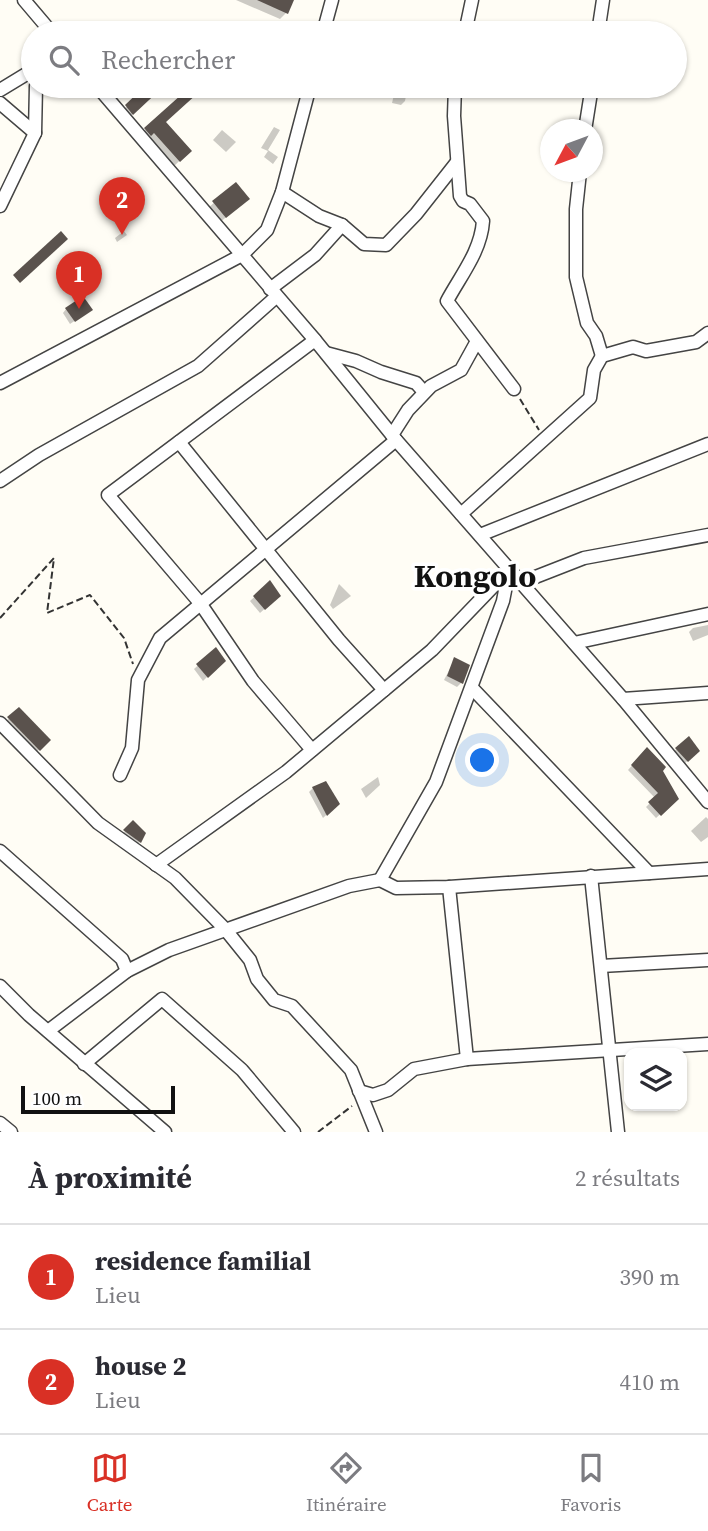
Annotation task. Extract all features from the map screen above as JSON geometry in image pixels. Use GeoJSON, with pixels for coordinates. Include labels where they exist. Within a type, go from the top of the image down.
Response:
{"type":"FeatureCollection","features":[{"type":"Feature","properties":{"kind":"street"},"geometry":{"type":"LineString","coordinates":[[23,0],[41,21]]}},
{"type":"Feature","properties":{"kind":"street"},"geometry":{"type":"LineString","coordinates":[[326,21],[332,0]]}},
{"type":"Feature","properties":{"kind":"street"},"geometry":{"type":"LineString","coordinates":[[468,21],[472,0]]}},
{"type":"Feature","properties":{"kind":"street"},"geometry":{"type":"LineString","coordinates":[[600,21],[603,0]]}},
{"type":"Feature","properties":{"kind":"street"},"geometry":{"type":"LineString","coordinates":[[0,90],[21,77]]}},
{"type":"Feature","properties":{"kind":"street"},"geometry":{"type":"LineString","coordinates":[[0,206],[34,133],[35,98]]}},
{"type":"Feature","properties":{"kind":"street"},"geometry":{"type":"LineString","coordinates":[[107,98],[326,353],[394,437],[623,699],[708,802]]}},
{"type":"Feature","properties":{"kind":"street"},"geometry":{"type":"LineString","coordinates":[[0,383],[242,255],[267,230],[282,192],[307,98]]}},
{"type":"Feature","properties":{"kind":"street"},"geometry":{"type":"LineString","coordinates":[[455,98],[460,196],[483,221],[477,250],[447,301],[514,389]]}},
{"type":"Feature","properties":{"kind":"street"},"geometry":{"type":"LineString","coordinates":[[587,119],[590,98]]}},
{"type":"Feature","properties":{"kind":"street"},"geometry":{"type":"LineString","coordinates":[[0,103],[34,133]]}},
{"type":"Feature","properties":{"kind":"street"},"geometry":{"type":"LineString","coordinates":[[282,192],[319,215],[342,225],[364,244],[386,245],[416,214],[457,162]]}},
{"type":"Feature","properties":{"kind":"street"},"geometry":{"type":"LineString","coordinates":[[579,182],[576,277],[587,323],[596,337],[602,356]]}},
{"type":"Feature","properties":{"kind":"street"},"geometry":{"type":"LineString","coordinates":[[0,481],[39,455],[198,366],[315,255],[342,225]]}},
{"type":"Feature","properties":{"kind":"street"},"geometry":{"type":"LineString","coordinates":[[461,514],[590,398],[594,370],[602,356],[633,347],[646,351],[696,342],[708,333]]}},
{"type":"Feature","properties":{"kind":"street"},"geometry":{"type":"LineString","coordinates":[[312,750],[253,681],[200,603],[108,495],[315,340]]}},
{"type":"Feature","properties":{"kind":"street"},"geometry":{"type":"LineString","coordinates":[[120,775],[132,748],[138,680],[160,638],[394,437],[408,410],[431,386],[461,370],[477,341]]}},
{"type":"Feature","properties":{"kind":"street"},"geometry":{"type":"LineString","coordinates":[[326,353],[416,383],[424,392]]}},
{"type":"Feature","properties":{"kind":"street"},"geometry":{"type":"LineString","coordinates":[[179,442],[339,640],[384,690]]}},
{"type":"Feature","properties":{"kind":"street"},"geometry":{"type":"LineString","coordinates":[[480,535],[708,444]]}},
{"type":"Feature","properties":{"kind":"street"},"geometry":{"type":"LineString","coordinates":[[520,583],[584,558],[708,535]]}},
{"type":"Feature","properties":{"kind":"street"},"geometry":{"type":"LineString","coordinates":[[380,880],[436,782],[503,601],[509,570]]}},
{"type":"Feature","properties":{"kind":"street"},"geometry":{"type":"LineString","coordinates":[[156,864],[286,772],[432,650],[509,570]]}},
{"type":"Feature","properties":{"kind":"street"},"geometry":{"type":"LineString","coordinates":[[575,643],[708,614]]}},
{"type":"Feature","properties":{"kind":"street"},"geometry":{"type":"LineString","coordinates":[[472,688],[649,873]]}},
{"type":"Feature","properties":{"kind":"street"},"geometry":{"type":"LineString","coordinates":[[623,699],[708,693]]}},
{"type":"Feature","properties":{"kind":"street"},"geometry":{"type":"LineString","coordinates":[[0,723],[98,823],[175,878],[225,929],[250,960],[257,979],[274,1000],[292,1006],[351,1070],[376,1132]]}},
{"type":"Feature","properties":{"kind":"street"},"geometry":{"type":"LineString","coordinates":[[0,851],[122,959],[127,971]]}},
{"type":"Feature","properties":{"kind":"street"},"geometry":{"type":"LineString","coordinates":[[48,1031],[127,971],[169,950],[349,886],[380,880],[396,888],[449,887],[708,869]]}},
{"type":"Feature","properties":{"kind":"street"},"geometry":{"type":"LineString","coordinates":[[591,876],[618,1132]]}},
{"type":"Feature","properties":{"kind":"street"},"geometry":{"type":"LineString","coordinates":[[449,887],[467,1059]]}},
{"type":"Feature","properties":{"kind":"street"},"geometry":{"type":"LineString","coordinates":[[601,966],[708,960]]}},
{"type":"Feature","properties":{"kind":"street"},"geometry":{"type":"LineString","coordinates":[[0,986],[165,1132]]}},
{"type":"Feature","properties":{"kind":"street"},"geometry":{"type":"LineString","coordinates":[[85,1064],[162,999],[242,1070],[294,1132]]}},
{"type":"Feature","properties":{"kind":"street"},"geometry":{"type":"LineString","coordinates":[[360,1095],[373,1095],[388,1090],[414,1069],[467,1059],[708,1044]]}},
{"type":"Feature","properties":{"kind":"street"},"geometry":{"type":"LineString","coordinates":[[0,1123],[11,1132]]}},
{"type":"Feature","properties":{"kind":"path"},"geometry":{"type":"LineString","coordinates":[[514,389],[544,439]]}},
{"type":"Feature","properties":{"kind":"path"},"geometry":{"type":"LineString","coordinates":[[0,618],[54,558],[47,613],[90,595],[124,638],[138,680]]}},
{"type":"Feature","properties":{"kind":"path"},"geometry":{"type":"LineString","coordinates":[[318,1132],[360,1095]]}},
{"type":"Feature","properties":{"kind":"building"},"geometry":{"type":"Polygon","coordinates":[[[257,0],[294,0],[288,14],[257,0]]]}},
{"type":"Feature","properties":{"kind":"building"},"geometry":{"type":"Polygon","coordinates":[[[132,98],[151,98],[133,115],[125,105],[132,98]]]}},
{"type":"Feature","properties":{"kind":"building"},"geometry":{"type":"Polygon","coordinates":[[[178,98],[192,98],[166,122],[192,151],[180,162],[154,133],[151,136],[144,128],[178,98]]]}},
{"type":"Feature","properties":{"kind":"building"},"geometry":{"type":"Polygon","coordinates":[[[236,182],[250,199],[226,218],[212,201],[236,182]]]}},
{"type":"Feature","properties":{"kind":"building"},"geometry":{"type":"Polygon","coordinates":[[[61,231],[68,239],[20,283],[13,275],[61,231]]]}},
{"type":"Feature","properties":{"kind":"building"},"geometry":{"type":"Polygon","coordinates":[[[83,296],[93,310],[75,322],[65,308],[83,296]]]}},
{"type":"Feature","properties":{"kind":"building"},"geometry":{"type":"Polygon","coordinates":[[[270,580],[281,596],[265,610],[253,596],[270,580]]]}},
{"type":"Feature","properties":{"kind":"building"},"geometry":{"type":"Polygon","coordinates":[[[216,647],[226,661],[208,678],[196,664],[216,647]]]}},
{"type":"Feature","properties":{"kind":"building"},"geometry":{"type":"Polygon","coordinates":[[[454,657],[470,665],[463,684],[447,676],[454,657]]]}},
{"type":"Feature","properties":{"kind":"building"},"geometry":{"type":"Polygon","coordinates":[[[19,707],[51,740],[40,751],[7,717],[19,707]]]}},
{"type":"Feature","properties":{"kind":"building"},"geometry":{"type":"Polygon","coordinates":[[[689,736],[700,751],[688,762],[675,748],[689,736]]]}},
{"type":"Feature","properties":{"kind":"building"},"geometry":{"type":"Polygon","coordinates":[[[647,747],[666,767],[663,771],[679,799],[661,816],[648,802],[658,793],[631,765],[647,747]]]}},
{"type":"Feature","properties":{"kind":"building"},"geometry":{"type":"Polygon","coordinates":[[[326,781],[340,804],[327,816],[312,787],[326,781]]]}},
{"type":"Feature","properties":{"kind":"building"},"geometry":{"type":"Polygon","coordinates":[[[133,820],[146,833],[141,843],[123,830],[133,820]]]}},
{"type":"Feature","properties":{"kind":"place","name":"house 2"},"geometry":{"type":"Point","coordinates":[122,235]}},
{"type":"Feature","properties":{"kind":"place","name":"residence familial"},"geometry":{"type":"Point","coordinates":[79,309]}},
{"type":"Feature","properties":{"kind":"district","name":"Kongolo"},"geometry":{"type":"Point","coordinates":[475,576]}}]}
